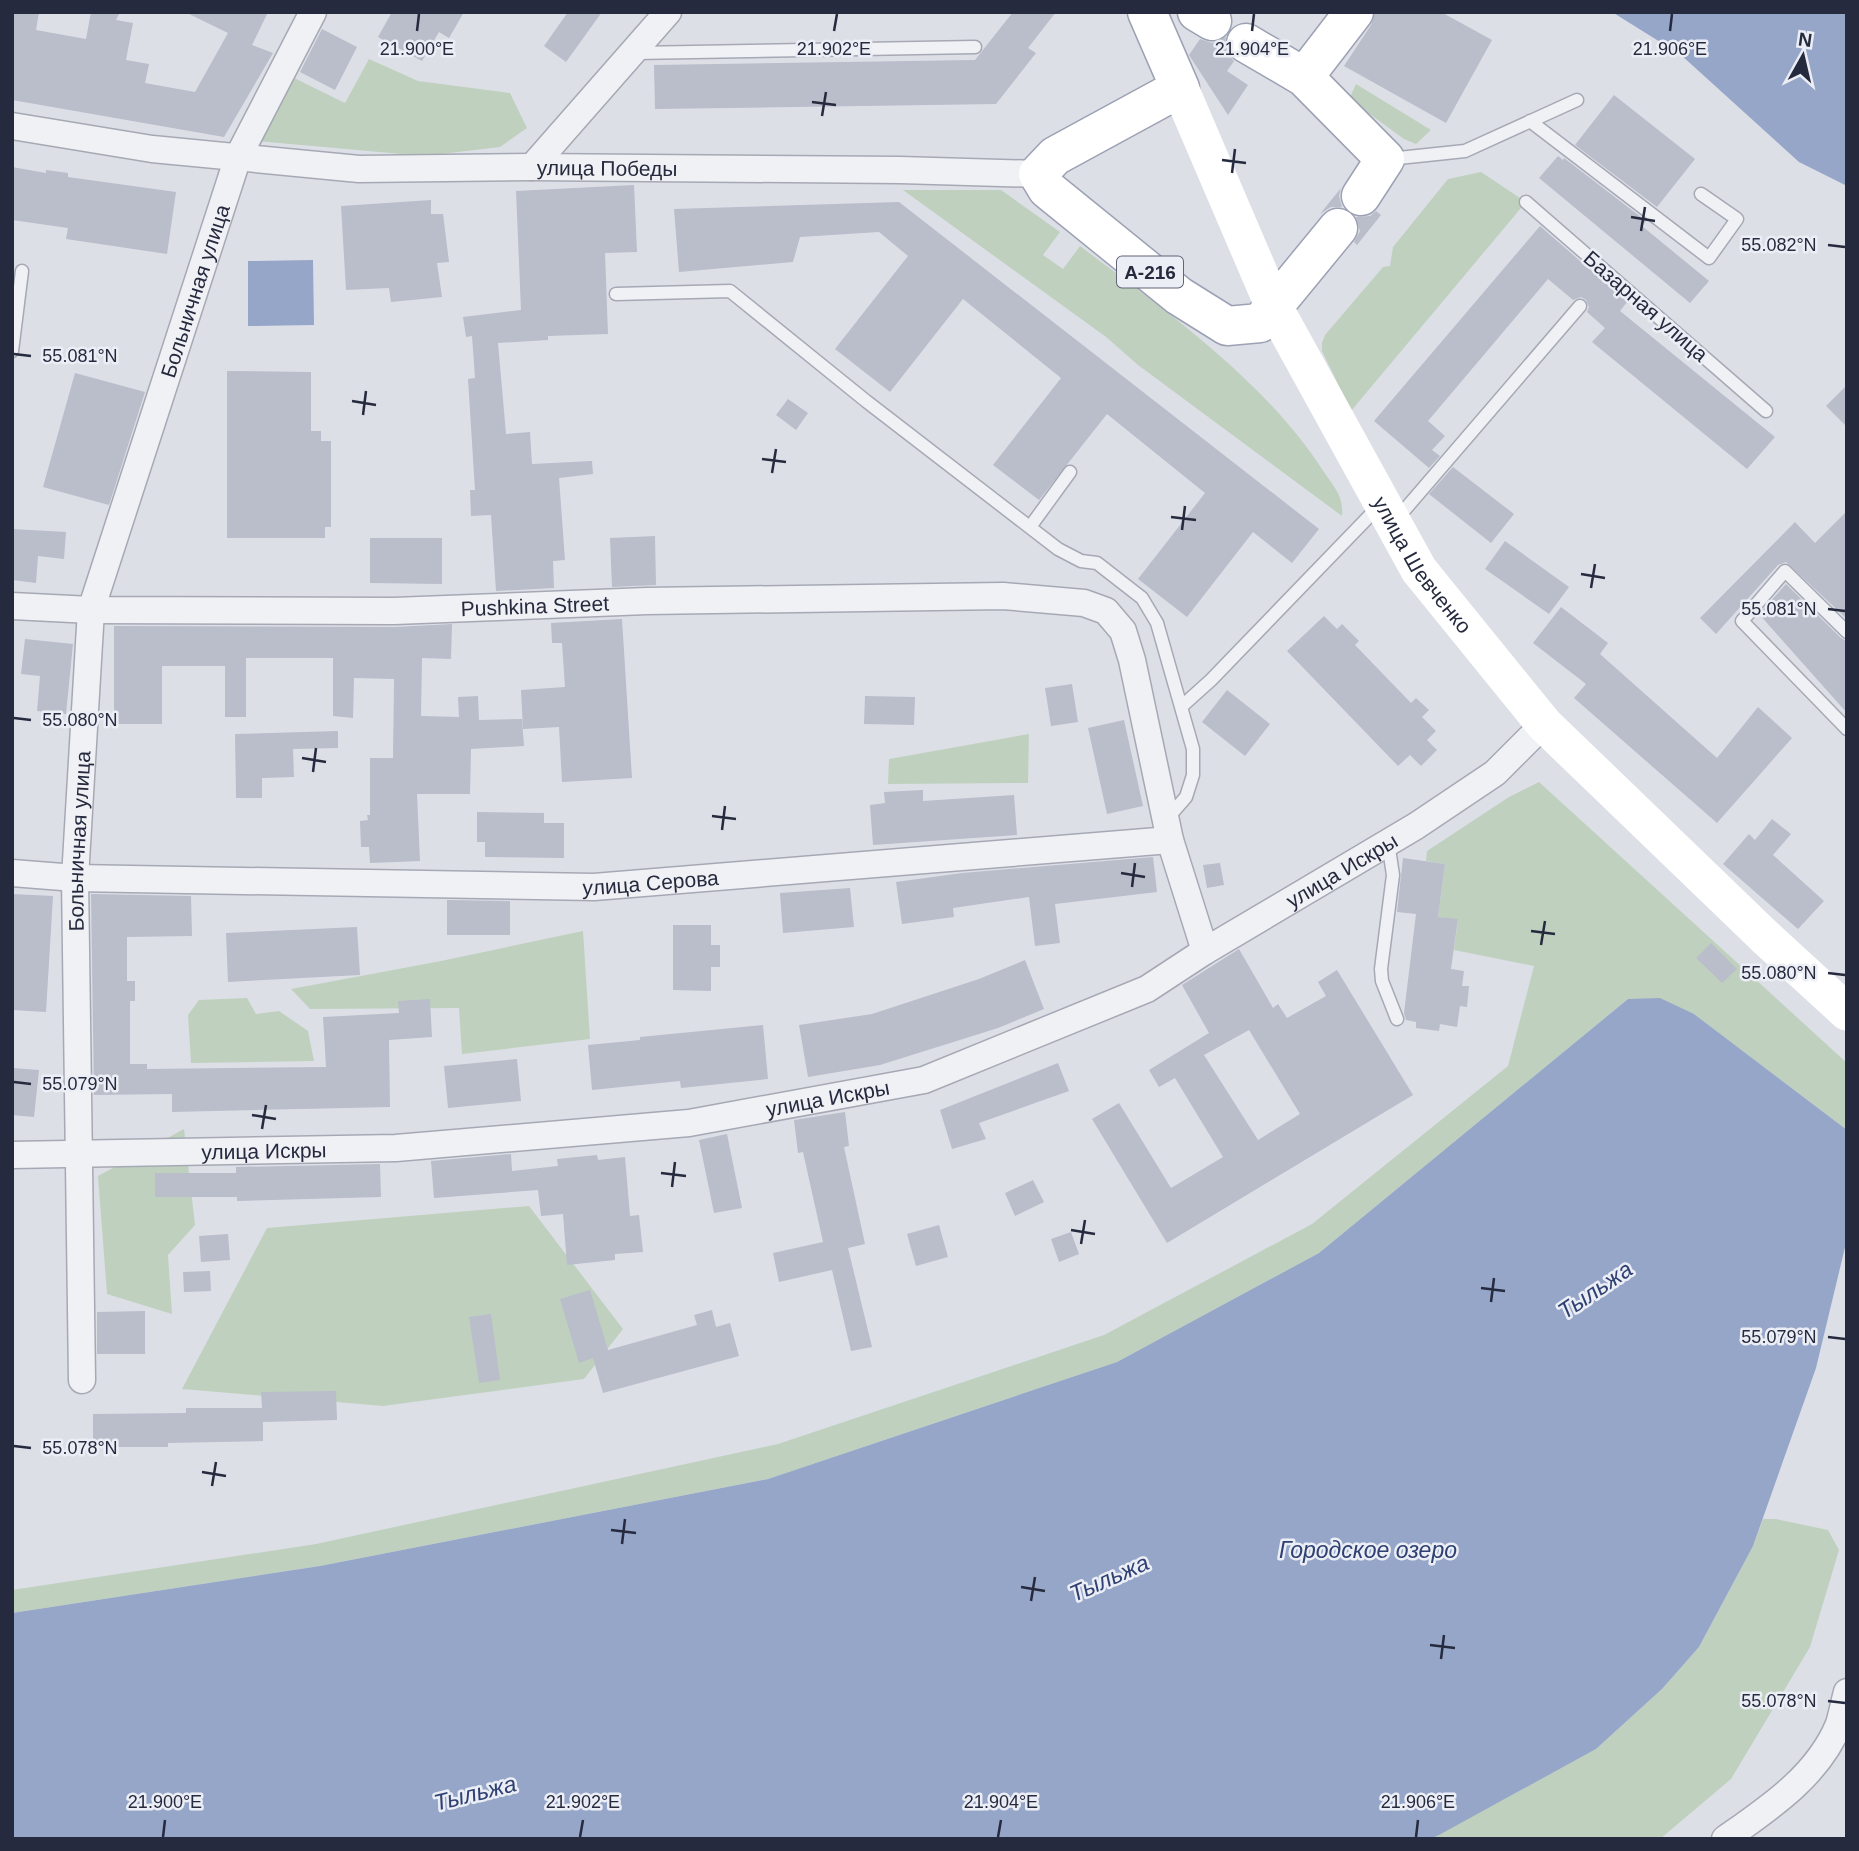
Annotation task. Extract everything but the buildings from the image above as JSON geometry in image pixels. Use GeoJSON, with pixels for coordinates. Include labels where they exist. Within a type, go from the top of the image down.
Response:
{"type":"FeatureCollection","features":[{"type":"Feature","properties":{"kind":"main road","name":"улица Шевченко"},"geometry":{"type":"LineString","coordinates":[[1147,12],[1273,305],[1419,570],[1544,724],[1847,1012]]}},
{"type":"Feature","properties":{"kind":"main road"},"geometry":{"type":"LineString","coordinates":[[1304,77],[1354,12]]}},
{"type":"Feature","properties":{"kind":"main road"},"geometry":{"type":"LineString","coordinates":[[1246,43],[1304,77],[1385,159],[1361,196]]}},
{"type":"Feature","properties":{"kind":"main road"},"geometry":{"type":"LineString","coordinates":[[1038,174],[1055,156],[1180,88]]}},
{"type":"Feature","properties":{"kind":"main road","name":"А-216"},"geometry":{"type":"LineString","coordinates":[[1038,174],[1047,189],[1056,197],[1179,296],[1227,326],[1260,323],[1338,228]]}},
{"type":"Feature","properties":{"kind":"street","name":"Больничная улица"},"geometry":{"type":"LineString","coordinates":[[82,1380],[75,878],[92,610],[238,157],[313,12]]}},
{"type":"Feature","properties":{"kind":"street"},"geometry":{"type":"LineString","coordinates":[[532,167],[668,12]]}},
{"type":"Feature","properties":{"kind":"street","name":"улица Победы"},"geometry":{"type":"LineString","coordinates":[[12,126],[152,149],[359,169],[532,167],[914,170],[1038,174]]}},
{"type":"Feature","properties":{"kind":"street","name":"Pushkina Street"},"geometry":{"type":"LineString","coordinates":[[12,606],[92,610],[394,611],[647,601],[1003,596],[1084,603],[1106,611],[1123,631],[1132,660],[1168,830]]}},
{"type":"Feature","properties":{"kind":"street","name":"улица Искры"},"geometry":{"type":"LineString","coordinates":[[12,1155],[396,1148],[690,1123],[924,1080],[1147,989],[1495,774],[1544,724]]}},
{"type":"Feature","properties":{"kind":"street"},"geometry":{"type":"LineString","coordinates":[[1168,830],[1205,951]]}},
{"type":"Feature","properties":{"kind":"street","name":"улица Серова"},"geometry":{"type":"LineString","coordinates":[[12,873],[75,878],[594,887],[1168,830]]}},
{"type":"Feature","properties":{"kind":"street"},"geometry":{"type":"LineString","coordinates":[[1725,1839],[1786,1796],[1828,1746],[1839,1723],[1847,1692]]}},
{"type":"Feature","properties":{"kind":"lane"},"geometry":{"type":"LineString","coordinates":[[631,53],[975,47]]}},
{"type":"Feature","properties":{"kind":"lane"},"geometry":{"type":"LineString","coordinates":[[1385,159],[1465,151],[1577,100]]}},
{"type":"Feature","properties":{"kind":"lane"},"geometry":{"type":"LineString","coordinates":[[1530,121],[1709,258],[1737,219],[1701,194]]}},
{"type":"Feature","properties":{"kind":"lane","name":"Базарная улица"},"geometry":{"type":"LineString","coordinates":[[1526,202],[1606,275],[1766,411]]}},
{"type":"Feature","properties":{"kind":"lane"},"geometry":{"type":"LineString","coordinates":[[12,351],[22,271]]}},
{"type":"Feature","properties":{"kind":"lane"},"geometry":{"type":"LineString","coordinates":[[615,294],[730,291],[866,401],[1058,549],[1081,561],[1097,563],[1142,598],[1157,624],[1193,748],[1192,775],[1186,797],[1168,830]]}},
{"type":"Feature","properties":{"kind":"lane"},"geometry":{"type":"LineString","coordinates":[[1181,707],[1388,512],[1580,306]]}},
{"type":"Feature","properties":{"kind":"lane"},"geometry":{"type":"LineString","coordinates":[[1030,527],[1070,472]]}},
{"type":"Feature","properties":{"kind":"lane"},"geometry":{"type":"LineString","coordinates":[[1847,632],[1785,571],[1742,621],[1847,729]]}},
{"type":"Feature","properties":{"kind":"lane"},"geometry":{"type":"LineString","coordinates":[[1388,841],[1393,875],[1381,969],[1382,981],[1398,1019]]}},
{"type":"Feature","properties":{"kind":"green space"},"geometry":{"type":"Polygon","coordinates":[[[369,59],[418,81],[510,93],[527,128],[500,147],[424,156],[247,140],[282,72],[345,103],[369,59]]]}},
{"type":"Feature","properties":{"kind":"green space"},"geometry":{"type":"Polygon","coordinates":[[[1356,84],[1431,130],[1416,144],[1404,139],[1349,99],[1356,84]]]}},
{"type":"Feature","properties":{"kind":"green space"},"geometry":{"type":"Polygon","coordinates":[[[1481,172],[1526,202],[1351,411],[1322,351],[1325,335],[1383,267],[1390,266],[1393,247],[1448,179],[1481,172]]]}},
{"type":"Feature","properties":{"kind":"green space"},"geometry":{"type":"Polygon","coordinates":[[[903,190],[1001,190],[1060,232],[1043,255],[1063,269],[1080,246],[1146,295],[1211,348],[1272,406],[1298,436],[1334,486],[1341,502],[1342,516],[1138,365],[1106,337],[903,190]]]}},
{"type":"Feature","properties":{"kind":"green space"},"geometry":{"type":"Polygon","coordinates":[[[1029,734],[1028,783],[888,784],[889,759],[1029,734]]]}},
{"type":"Feature","properties":{"kind":"green space"},"geometry":{"type":"Polygon","coordinates":[[[1539,782],[1847,1063],[1847,1130],[1694,1014],[1628,999],[1319,1253],[1117,1362],[768,1479],[320,1566],[12,1613],[12,1590],[316,1544],[778,1444],[1104,1335],[1312,1224],[1508,1066],[1534,966],[1454,950],[1458,920],[1438,917],[1445,864],[1426,861],[1427,851],[1509,797],[1539,782]]]}},
{"type":"Feature","properties":{"kind":"green space"},"geometry":{"type":"Polygon","coordinates":[[[583,931],[590,1039],[462,1054],[459,1008],[310,1009],[291,989],[441,961],[583,931]]]}},
{"type":"Feature","properties":{"kind":"green space"},"geometry":{"type":"Polygon","coordinates":[[[247,998],[256,1014],[279,1011],[308,1031],[314,1061],[191,1063],[188,1015],[199,1000],[247,998]]]}},
{"type":"Feature","properties":{"kind":"green space"},"geometry":{"type":"Polygon","coordinates":[[[184,1129],[195,1225],[168,1255],[172,1314],[107,1294],[98,1176],[184,1129]]]}},
{"type":"Feature","properties":{"kind":"green space"},"geometry":{"type":"Polygon","coordinates":[[[529,1206],[623,1329],[584,1379],[383,1406],[182,1389],[267,1228],[529,1206]]]}},
{"type":"Feature","properties":{"kind":"green space"},"geometry":{"type":"Polygon","coordinates":[[[1763,1519],[1776,1519],[1828,1530],[1839,1550],[1810,1647],[1731,1779],[1660,1839],[1430,1839],[1596,1749],[1662,1689],[1699,1647],[1753,1546],[1763,1519]]]}},
{"type":"Feature","properties":{"kind":"water"},"geometry":{"type":"Polygon","coordinates":[[[1612,12],[1847,12],[1847,186],[1799,162],[1681,55],[1612,12]]]}},
{"type":"Feature","properties":{"kind":"water"},"geometry":{"type":"Polygon","coordinates":[[[313,260],[314,325],[248,326],[248,261],[313,260]]]}},
{"type":"Feature","properties":{"kind":"water","name":"Городское озеро"},"geometry":{"type":"Polygon","coordinates":[[[1660,998],[1694,1014],[1847,1130],[1847,1239],[1816,1368],[1753,1546],[1699,1647],[1662,1689],[1596,1749],[1439,1835],[1430,1839],[12,1839],[12,1613],[320,1566],[768,1479],[1117,1362],[1319,1253],[1628,999],[1660,998]]]}},
{"type":"Feature","properties":{"kind":"water label","name":"Тыльжа"},"geometry":{"type":"Point","coordinates":[1595,1290]}},
{"type":"Feature","properties":{"kind":"water label","name":"Тыльжа"},"geometry":{"type":"Point","coordinates":[1109,1578]}},
{"type":"Feature","properties":{"kind":"water label","name":"Тыльжа"},"geometry":{"type":"Point","coordinates":[475,1793]}}]}
